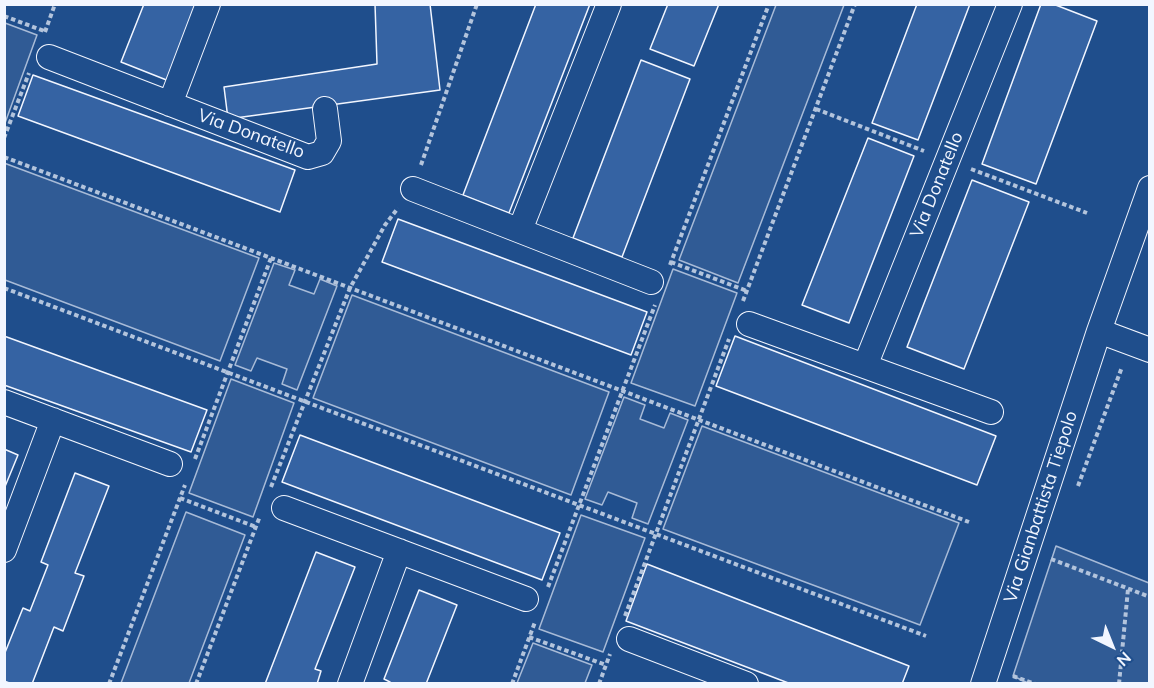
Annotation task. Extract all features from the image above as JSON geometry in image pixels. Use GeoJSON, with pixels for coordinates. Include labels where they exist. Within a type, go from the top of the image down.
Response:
{"type":"FeatureCollection","features":[{"type":"Feature","properties":{"kind":"street"},"geometry":{"type":"LineString","coordinates":[[170,104],[208,4]]}},
{"type":"Feature","properties":{"kind":"street"},"geometry":{"type":"LineString","coordinates":[[520,230],[609,4]]}},
{"type":"Feature","properties":{"kind":"street","name":"Via Donatello"},"geometry":{"type":"LineString","coordinates":[[865,366],[1010,4]]}},
{"type":"Feature","properties":{"kind":"street","name":"Via Donatello"},"geometry":{"type":"LineString","coordinates":[[49,57],[308,157],[322,153],[329,141],[325,109]]}},
{"type":"Feature","properties":{"kind":"street","name":"Via Gianbattista Tiepolo"},"geometry":{"type":"LineString","coordinates":[[984,684],[1099,331],[1149,188]]}},
{"type":"Feature","properties":{"kind":"street"},"geometry":{"type":"LineString","coordinates":[[413,189],[659,283]]}},
{"type":"Feature","properties":{"kind":"street"},"geometry":{"type":"LineString","coordinates":[[741,321],[991,412]]}},
{"type":"Feature","properties":{"kind":"street"},"geometry":{"type":"LineString","coordinates":[[1099,331],[1140,346]]}},
{"type":"Feature","properties":{"kind":"street"},"geometry":{"type":"LineString","coordinates":[[4,402],[170,464]]}},
{"type":"Feature","properties":{"kind":"street"},"geometry":{"type":"LineString","coordinates":[[4,550],[53,420]]}},
{"type":"Feature","properties":{"kind":"street"},"geometry":{"type":"LineString","coordinates":[[284,508],[536,603]]}},
{"type":"Feature","properties":{"kind":"street"},"geometry":{"type":"LineString","coordinates":[[350,684],[399,551]]}},
{"type":"Feature","properties":{"kind":"street"},"geometry":{"type":"LineString","coordinates":[[621,636],[746,684]]}},
{"type":"Feature","properties":{"kind":"path"},"geometry":{"type":"LineString","coordinates":[[350,288],[385,225],[413,189],[477,4]]}},
{"type":"Feature","properties":{"kind":"path"},"geometry":{"type":"LineString","coordinates":[[512,684],[529,637],[536,603],[579,505],[622,391],[659,283],[671,262],[769,4]]}},
{"type":"Feature","properties":{"kind":"path"},"geometry":{"type":"LineString","coordinates":[[599,684],[621,636],[699,420],[741,321],[747,291],[855,4]]}},
{"type":"Feature","properties":{"kind":"path"},"geometry":{"type":"LineString","coordinates":[[4,16],[45,31]]}},
{"type":"Feature","properties":{"kind":"path"},"geometry":{"type":"LineString","coordinates":[[4,157],[969,522]]}},
{"type":"Feature","properties":{"kind":"path"},"geometry":{"type":"LineString","coordinates":[[671,262],[747,291]]}},
{"type":"Feature","properties":{"kind":"path"},"geometry":{"type":"LineString","coordinates":[[4,288],[926,636]]}},
{"type":"Feature","properties":{"kind":"path"},"geometry":{"type":"LineString","coordinates":[[1075,494],[1140,346]]}},
{"type":"Feature","properties":{"kind":"path"},"geometry":{"type":"LineString","coordinates":[[180,498],[256,527]]}},
{"type":"Feature","properties":{"kind":"path"},"geometry":{"type":"LineString","coordinates":[[1047,570],[1055,548]]}},
{"type":"Feature","properties":{"kind":"path"},"geometry":{"type":"LineString","coordinates":[[1028,550],[1149,597]]}},
{"type":"Feature","properties":{"kind":"path"},"geometry":{"type":"LineString","coordinates":[[1119,684],[1128,589]]}},
{"type":"Feature","properties":{"kind":"path"},"geometry":{"type":"LineString","coordinates":[[529,637],[606,665]]}},
{"type":"Feature","properties":{"kind":"path"},"geometry":{"type":"LineString","coordinates":[[1016,665],[1013,676],[1035,684]]}},
{"type":"Feature","properties":{"kind":"shaded area"},"geometry":{"type":"Polygon","coordinates":[[[776,5],[844,5],[738,283],[679,260],[776,5]]]}},
{"type":"Feature","properties":{"kind":"shaded area"},"geometry":{"type":"Polygon","coordinates":[[[4,23],[37,35],[5,123],[4,23]]]}},
{"type":"Feature","properties":{"kind":"shaded area"},"geometry":{"type":"Polygon","coordinates":[[[4,163],[259,258],[220,361],[5,280],[4,163]]]}},
{"type":"Feature","properties":{"kind":"shaded area"},"geometry":{"type":"Polygon","coordinates":[[[274,263],[295,270],[289,285],[314,294],[320,279],[337,286],[297,390],[282,384],[287,369],[257,358],[251,371],[235,365],[274,263]]]}},
{"type":"Feature","properties":{"kind":"shaded area"},"geometry":{"type":"Polygon","coordinates":[[[673,269],[737,293],[695,406],[631,383],[673,269]]]}},
{"type":"Feature","properties":{"kind":"shaded area"},"geometry":{"type":"Polygon","coordinates":[[[352,295],[609,392],[571,495],[313,398],[352,295]]]}},
{"type":"Feature","properties":{"kind":"shaded area"},"geometry":{"type":"Polygon","coordinates":[[[231,379],[294,403],[253,517],[189,493],[231,379]]]}},
{"type":"Feature","properties":{"kind":"shaded area"},"geometry":{"type":"Polygon","coordinates":[[[624,397],[645,405],[640,419],[664,428],[670,413],[688,420],[648,524],[632,518],[637,503],[608,492],[602,505],[585,499],[624,397]]]}},
{"type":"Feature","properties":{"kind":"shaded area"},"geometry":{"type":"Polygon","coordinates":[[[702,426],[959,523],[920,625],[663,529],[702,426]]]}},
{"type":"Feature","properties":{"kind":"shaded area"},"geometry":{"type":"Polygon","coordinates":[[[186,512],[245,535],[189,683],[121,683],[186,512]]]}},
{"type":"Feature","properties":{"kind":"shaded area"},"geometry":{"type":"Polygon","coordinates":[[[581,515],[645,538],[603,652],[539,629],[581,515]]]}},
{"type":"Feature","properties":{"kind":"shaded area"},"geometry":{"type":"Polygon","coordinates":[[[1056,546],[1149,583],[1149,683],[1028,683],[1013,676],[1056,546]]]}},
{"type":"Feature","properties":{"kind":"shaded area"},"geometry":{"type":"Polygon","coordinates":[[[533,643],[592,665],[585,683],[517,683],[533,643]]]}},
{"type":"Feature","properties":{"kind":"building"},"geometry":{"type":"Polygon","coordinates":[[[144,4],[199,4],[169,81],[121,62],[144,4]]]}},
{"type":"Feature","properties":{"kind":"building"},"geometry":{"type":"Polygon","coordinates":[[[375,4],[430,4],[440,90],[228,119],[224,87],[377,64],[375,4]]]}},
{"type":"Feature","properties":{"kind":"building"},"geometry":{"type":"Polygon","coordinates":[[[536,4],[590,4],[509,213],[463,195],[536,4]]]}},
{"type":"Feature","properties":{"kind":"building"},"geometry":{"type":"Polygon","coordinates":[[[668,4],[719,4],[694,66],[650,49],[668,4]]]}},
{"type":"Feature","properties":{"kind":"building"},"geometry":{"type":"Polygon","coordinates":[[[917,4],[970,4],[918,140],[872,123],[917,4]]]}},
{"type":"Feature","properties":{"kind":"building"},"geometry":{"type":"Polygon","coordinates":[[[1041,4],[1053,4],[1097,21],[1036,184],[982,164],[1041,4]]]}},
{"type":"Feature","properties":{"kind":"building"},"geometry":{"type":"Polygon","coordinates":[[[641,60],[690,79],[622,257],[573,238],[641,60]]]}},
{"type":"Feature","properties":{"kind":"building"},"geometry":{"type":"Polygon","coordinates":[[[33,75],[295,170],[280,212],[18,116],[33,75]]]}},
{"type":"Feature","properties":{"kind":"building"},"geometry":{"type":"Polygon","coordinates":[[[868,138],[914,156],[849,323],[802,305],[868,138]]]}},
{"type":"Feature","properties":{"kind":"building"},"geometry":{"type":"Polygon","coordinates":[[[972,180],[1029,202],[964,369],[907,347],[972,180]]]}},
{"type":"Feature","properties":{"kind":"building"},"geometry":{"type":"Polygon","coordinates":[[[398,219],[647,312],[631,355],[382,262],[398,219]]]}},
{"type":"Feature","properties":{"kind":"building"},"geometry":{"type":"Polygon","coordinates":[[[4,336],[207,410],[191,452],[4,385],[4,336]]]}},
{"type":"Feature","properties":{"kind":"building"},"geometry":{"type":"Polygon","coordinates":[[[735,336],[996,436],[977,485],[716,386],[735,336]]]}},
{"type":"Feature","properties":{"kind":"building"},"geometry":{"type":"Polygon","coordinates":[[[300,435],[560,533],[542,580],[282,482],[300,435]]]}},
{"type":"Feature","properties":{"kind":"building"},"geometry":{"type":"Polygon","coordinates":[[[4,449],[18,455],[4,489],[4,449]]]}},
{"type":"Feature","properties":{"kind":"building"},"geometry":{"type":"Polygon","coordinates":[[[75,473],[109,486],[75,573],[84,576],[63,631],[54,627],[32,684],[12,684],[4,681],[4,655],[23,608],[30,611],[48,565],[41,562],[75,473]]]}},
{"type":"Feature","properties":{"kind":"building"},"geometry":{"type":"Polygon","coordinates":[[[316,552],[355,567],[315,669],[321,671],[317,684],[265,684],[316,552]]]}},
{"type":"Feature","properties":{"kind":"building"},"geometry":{"type":"Polygon","coordinates":[[[647,564],[909,666],[902,684],[791,684],[626,621],[647,564]]]}},
{"type":"Feature","properties":{"kind":"building"},"geometry":{"type":"Polygon","coordinates":[[[419,590],[457,605],[426,684],[390,684],[384,679],[419,590]]]}}]}
